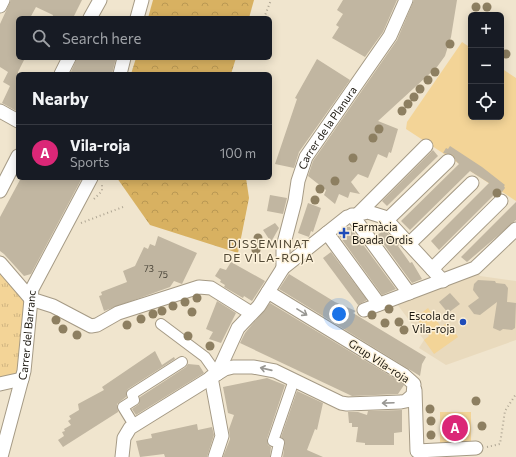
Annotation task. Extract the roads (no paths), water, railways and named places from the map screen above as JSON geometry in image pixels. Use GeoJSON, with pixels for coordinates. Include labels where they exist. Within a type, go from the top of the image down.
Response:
{"type":"FeatureCollection","features":[{"type":"Feature","properties":{"kind":"street"},"geometry":{"type":"LineString","coordinates":[[0,6],[3,0]]}},
{"type":"Feature","properties":{"kind":"street"},"geometry":{"type":"LineString","coordinates":[[91,16],[100,0]]}},
{"type":"Feature","properties":{"kind":"street"},"geometry":{"type":"LineString","coordinates":[[138,16],[142,0]]}},
{"type":"Feature","properties":{"kind":"street","name":"Carrer de la Planura"},"geometry":{"type":"LineString","coordinates":[[283,268],[283,247],[295,201],[298,180],[306,157],[314,143],[390,36],[406,0]]}},
{"type":"Feature","properties":{"kind":"street"},"geometry":{"type":"LineString","coordinates":[[62,72],[68,60]]}},
{"type":"Feature","properties":{"kind":"street"},"geometry":{"type":"LineString","coordinates":[[120,72],[124,60]]}},
{"type":"Feature","properties":{"kind":"street"},"geometry":{"type":"LineString","coordinates":[[0,111],[16,120]]}},
{"type":"Feature","properties":{"kind":"street"},"geometry":{"type":"LineString","coordinates":[[215,457],[222,436],[218,374],[238,328],[251,312],[259,306],[283,268],[327,233],[355,214],[426,146]]}},
{"type":"Feature","properties":{"kind":"street"},"geometry":{"type":"LineString","coordinates":[[0,191],[16,160]]}},
{"type":"Feature","properties":{"kind":"street"},"geometry":{"type":"LineString","coordinates":[[387,220],[448,161]]}},
{"type":"Feature","properties":{"kind":"street","name":"Carrer del Barranc"},"geometry":{"type":"LineString","coordinates":[[1,457],[22,380],[32,289],[90,180]]}},
{"type":"Feature","properties":{"kind":"street"},"geometry":{"type":"LineString","coordinates":[[409,244],[472,183]]}},
{"type":"Feature","properties":{"kind":"street"},"geometry":{"type":"LineString","coordinates":[[432,269],[501,201]]}},
{"type":"Feature","properties":{"kind":"street"},"geometry":{"type":"LineString","coordinates":[[355,214],[375,214],[387,220],[443,281]]}},
{"type":"Feature","properties":{"kind":"street"},"geometry":{"type":"LineString","coordinates":[[355,214],[409,293]]}},
{"type":"Feature","properties":{"kind":"street"},"geometry":{"type":"LineString","coordinates":[[364,310],[475,268],[516,229]]}},
{"type":"Feature","properties":{"kind":"street"},"geometry":{"type":"LineString","coordinates":[[327,233],[379,304]]}},
{"type":"Feature","properties":{"kind":"street"},"geometry":{"type":"LineString","coordinates":[[0,262],[31,299],[53,306],[91,326],[97,325],[118,313],[199,287],[211,288],[251,312]]}},
{"type":"Feature","properties":{"kind":"street","name":"Grup Vila-roja"},"geometry":{"type":"LineString","coordinates":[[122,457],[123,443],[127,432],[134,426],[218,374],[242,367],[263,368],[294,380],[341,403],[401,402],[406,401],[413,395],[415,390],[414,384],[404,375],[268,292]]}},
{"type":"Feature","properties":{"kind":"street"},"geometry":{"type":"LineString","coordinates":[[160,324],[205,357],[218,374]]}},
{"type":"Feature","properties":{"kind":"street"},"geometry":{"type":"LineString","coordinates":[[134,426],[123,407],[134,400],[132,394],[182,362]]}},
{"type":"Feature","properties":{"kind":"street"},"geometry":{"type":"LineString","coordinates":[[0,384],[22,380]]}},
{"type":"Feature","properties":{"kind":"street"},"geometry":{"type":"LineString","coordinates":[[276,457],[278,443],[274,442],[294,380]]}},
{"type":"Feature","properties":{"kind":"street"},"geometry":{"type":"LineString","coordinates":[[415,390],[417,451],[476,448]]}},
{"type":"Feature","properties":{"kind":"place","name":"Farmàcia Boada Ordis"},"geometry":{"type":"Point","coordinates":[344,233]}},
{"type":"Feature","properties":{"kind":"place","name":"Escola de Vila-roja"},"geometry":{"type":"Point","coordinates":[463,322]}},
{"type":"Feature","properties":{"kind":"place","name":"Vila-roja"},"geometry":{"type":"Point","coordinates":[455,428]}},
{"type":"Feature","properties":{"kind":"district","name":"DISSEMINAT DE VILA-ROJA"},"geometry":{"type":"Point","coordinates":[269,251]}}]}
